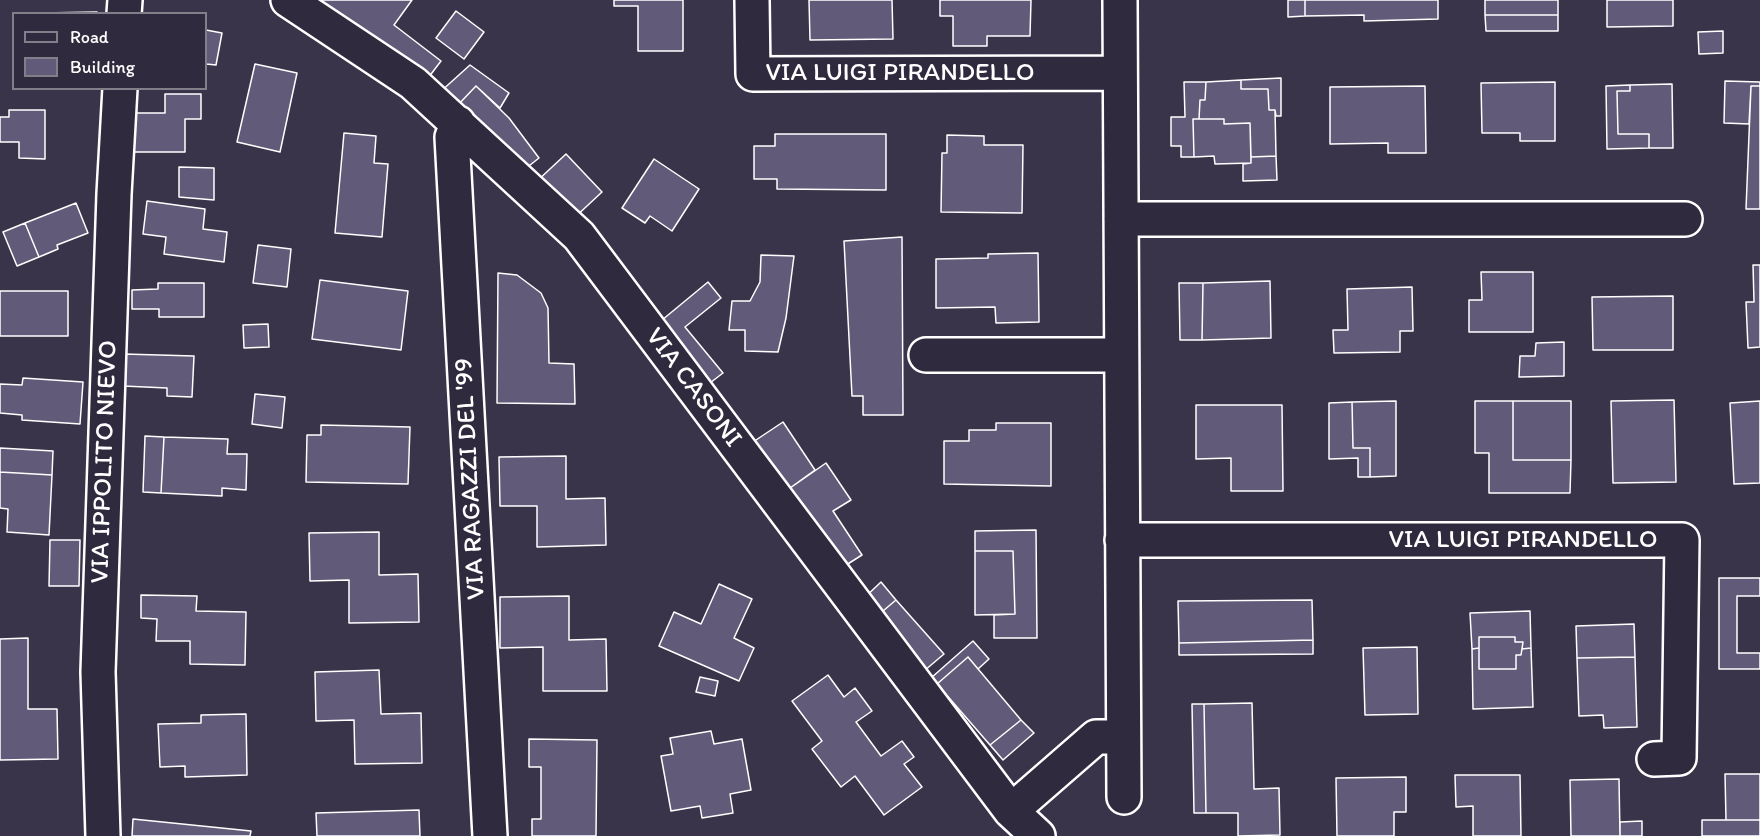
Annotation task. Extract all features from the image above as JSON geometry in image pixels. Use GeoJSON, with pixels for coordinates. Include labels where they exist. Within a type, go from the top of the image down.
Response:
{"type":"FeatureCollection","features":[{"type":"Feature","properties":{"kind":"street","name":"VIA CASONI"},"geometry":{"type":"LineString","coordinates":[[288,0],[413,83],[579,236],[1011,811],[1038,836]]}},
{"type":"Feature","properties":{"kind":"street","name":"VIA LUIGI PIRANDELLO"},"geometry":{"type":"LineString","coordinates":[[752,0],[753,74],[1120,73]]}},
{"type":"Feature","properties":{"kind":"street"},"geometry":{"type":"LineString","coordinates":[[1120,0],[1124,797]]}},
{"type":"Feature","properties":{"kind":"street","name":"VIA IPPOLITO NIEVO"},"geometry":{"type":"LineString","coordinates":[[103,836],[98,672],[114,194],[120,90]]}},
{"type":"Feature","properties":{"kind":"street","name":"VIA RAGAZZI DEL '99"},"geometry":{"type":"LineString","coordinates":[[458,123],[452,138],[490,836]]}},
{"type":"Feature","properties":{"kind":"street"},"geometry":{"type":"LineString","coordinates":[[1121,219],[1685,219]]}},
{"type":"Feature","properties":{"kind":"street"},"geometry":{"type":"LineString","coordinates":[[926,355],[1122,355]]}},
{"type":"Feature","properties":{"kind":"street","name":"VIA LUIGI PIRANDELLO"},"geometry":{"type":"LineString","coordinates":[[1122,540],[1682,540],[1679,758],[1654,759]]}},
{"type":"Feature","properties":{"kind":"street"},"geometry":{"type":"LineString","coordinates":[[1011,811],[1096,737],[1123,737]]}},
{"type":"Feature","properties":{"kind":"building"},"geometry":{"type":"Polygon","coordinates":[[[307,0],[412,0],[394,25],[441,61],[422,86],[307,0]]]}},
{"type":"Feature","properties":{"kind":"building"},"geometry":{"type":"Polygon","coordinates":[[[614,0],[683,0],[683,51],[638,51],[638,6],[614,6],[614,0]]]}},
{"type":"Feature","properties":{"kind":"building"},"geometry":{"type":"Polygon","coordinates":[[[809,0],[892,0],[893,39],[810,40],[809,0]]]}},
{"type":"Feature","properties":{"kind":"building"},"geometry":{"type":"Polygon","coordinates":[[[940,0],[1031,0],[1030,36],[987,36],[987,46],[953,46],[953,16],[940,16],[940,0]]]}},
{"type":"Feature","properties":{"kind":"building"},"geometry":{"type":"Polygon","coordinates":[[[1288,0],[1305,0],[1305,16],[1288,17],[1288,0]]]}},
{"type":"Feature","properties":{"kind":"building"},"geometry":{"type":"Polygon","coordinates":[[[1305,0],[1438,0],[1438,19],[1364,21],[1364,15],[1305,16],[1305,0]]]}},
{"type":"Feature","properties":{"kind":"building"},"geometry":{"type":"Polygon","coordinates":[[[1485,0],[1558,0],[1558,15],[1485,15],[1485,0]]]}},
{"type":"Feature","properties":{"kind":"building"},"geometry":{"type":"Polygon","coordinates":[[[1607,0],[1673,0],[1673,26],[1607,27],[1607,0]]]}},
{"type":"Feature","properties":{"kind":"building"},"geometry":{"type":"Polygon","coordinates":[[[456,11],[484,32],[464,59],[436,38],[456,11]]]}},
{"type":"Feature","properties":{"kind":"building"},"geometry":{"type":"Polygon","coordinates":[[[1485,15],[1558,15],[1558,31],[1486,31],[1485,15]]]}},
{"type":"Feature","properties":{"kind":"building"},"geometry":{"type":"Polygon","coordinates":[[[207,30],[222,33],[216,65],[207,64],[207,30]]]}},
{"type":"Feature","properties":{"kind":"building"},"geometry":{"type":"Polygon","coordinates":[[[1723,31],[1723,53],[1699,54],[1698,32],[1723,31]]]}},
{"type":"Feature","properties":{"kind":"building"},"geometry":{"type":"Polygon","coordinates":[[[255,64],[297,73],[280,152],[237,142],[255,64]]]}},
{"type":"Feature","properties":{"kind":"building"},"geometry":{"type":"Polygon","coordinates":[[[470,65],[509,93],[500,108],[476,86],[456,107],[439,93],[470,65]]]}},
{"type":"Feature","properties":{"kind":"building"},"geometry":{"type":"Polygon","coordinates":[[[1281,78],[1281,116],[1276,116],[1275,110],[1269,110],[1268,89],[1241,89],[1241,80],[1281,78]]]}},
{"type":"Feature","properties":{"kind":"building"},"geometry":{"type":"Polygon","coordinates":[[[1241,80],[1241,89],[1268,89],[1269,110],[1275,110],[1276,156],[1251,157],[1250,123],[1224,124],[1224,119],[1199,119],[1200,100],[1205,100],[1206,82],[1241,80]]]}},
{"type":"Feature","properties":{"kind":"building"},"geometry":{"type":"Polygon","coordinates":[[[1725,81],[1760,82],[1760,86],[1751,86],[1749,124],[1724,123],[1725,81]]]}},
{"type":"Feature","properties":{"kind":"building"},"geometry":{"type":"Polygon","coordinates":[[[1184,82],[1206,82],[1205,100],[1200,100],[1199,119],[1193,119],[1194,157],[1181,157],[1181,146],[1171,146],[1171,117],[1185,117],[1184,82]]]}},
{"type":"Feature","properties":{"kind":"building"},"geometry":{"type":"Polygon","coordinates":[[[1555,82],[1555,141],[1520,141],[1520,133],[1482,133],[1481,83],[1555,82]]]}},
{"type":"Feature","properties":{"kind":"building"},"geometry":{"type":"Polygon","coordinates":[[[1672,84],[1673,148],[1649,148],[1649,134],[1618,134],[1617,91],[1630,91],[1630,85],[1672,84]]]}},
{"type":"Feature","properties":{"kind":"building"},"geometry":{"type":"Polygon","coordinates":[[[1630,85],[1630,91],[1617,91],[1618,134],[1649,134],[1649,148],[1607,149],[1606,86],[1630,85]]]}},
{"type":"Feature","properties":{"kind":"building"},"geometry":{"type":"Polygon","coordinates":[[[476,86],[509,118],[539,158],[520,173],[456,107],[476,86]]]}},
{"type":"Feature","properties":{"kind":"building"},"geometry":{"type":"Polygon","coordinates":[[[1425,86],[1426,153],[1388,153],[1388,143],[1330,144],[1330,87],[1425,86]]]}},
{"type":"Feature","properties":{"kind":"building"},"geometry":{"type":"Polygon","coordinates":[[[1751,86],[1760,86],[1760,209],[1746,209],[1751,86]]]}},
{"type":"Feature","properties":{"kind":"building"},"geometry":{"type":"Polygon","coordinates":[[[165,94],[201,94],[201,119],[185,119],[185,152],[125,152],[126,113],[165,113],[165,94]]]}},
{"type":"Feature","properties":{"kind":"building"},"geometry":{"type":"Polygon","coordinates":[[[9,110],[45,110],[45,159],[19,158],[19,142],[0,142],[0,117],[9,117],[9,110]]]}},
{"type":"Feature","properties":{"kind":"building"},"geometry":{"type":"Polygon","coordinates":[[[1193,119],[1224,119],[1224,124],[1250,123],[1251,163],[1215,164],[1214,156],[1194,157],[1193,119]]]}},
{"type":"Feature","properties":{"kind":"building"},"geometry":{"type":"Polygon","coordinates":[[[344,133],[376,136],[374,163],[388,164],[382,237],[335,233],[344,133]]]}},
{"type":"Feature","properties":{"kind":"building"},"geometry":{"type":"Polygon","coordinates":[[[775,134],[886,134],[886,190],[777,189],[777,179],[754,179],[754,146],[775,146],[775,134]]]}},
{"type":"Feature","properties":{"kind":"building"},"geometry":{"type":"Polygon","coordinates":[[[947,135],[984,136],[984,145],[1023,145],[1022,213],[941,212],[942,153],[947,153],[947,135]]]}},
{"type":"Feature","properties":{"kind":"building"},"geometry":{"type":"Polygon","coordinates":[[[566,154],[602,192],[572,220],[536,182],[566,154]]]}},
{"type":"Feature","properties":{"kind":"building"},"geometry":{"type":"Polygon","coordinates":[[[1276,156],[1277,180],[1243,181],[1243,164],[1251,163],[1251,157],[1276,156]]]}},
{"type":"Feature","properties":{"kind":"building"},"geometry":{"type":"Polygon","coordinates":[[[654,159],[699,189],[672,231],[650,216],[645,223],[622,208],[654,159]]]}},
{"type":"Feature","properties":{"kind":"building"},"geometry":{"type":"Polygon","coordinates":[[[179,167],[214,168],[214,200],[179,197],[179,167]]]}},
{"type":"Feature","properties":{"kind":"building"},"geometry":{"type":"Polygon","coordinates":[[[147,201],[205,209],[203,229],[227,232],[224,262],[164,254],[166,237],[143,234],[147,201]]]}},
{"type":"Feature","properties":{"kind":"building"},"geometry":{"type":"Polygon","coordinates":[[[76,203],[88,233],[57,245],[58,249],[39,257],[25,223],[76,203]]]}},
{"type":"Feature","properties":{"kind":"building"},"geometry":{"type":"Polygon","coordinates":[[[25,223],[39,257],[17,266],[3,232],[25,223]]]}},
{"type":"Feature","properties":{"kind":"building"},"geometry":{"type":"Polygon","coordinates":[[[902,237],[903,415],[863,415],[863,396],[852,396],[844,241],[902,237]]]}},
{"type":"Feature","properties":{"kind":"building"},"geometry":{"type":"Polygon","coordinates":[[[258,245],[291,249],[287,287],[253,283],[258,245]]]}},
{"type":"Feature","properties":{"kind":"building"},"geometry":{"type":"Polygon","coordinates":[[[1038,253],[1039,322],[996,323],[995,307],[936,308],[936,259],[988,258],[988,254],[1038,253]]]}},
{"type":"Feature","properties":{"kind":"building"},"geometry":{"type":"Polygon","coordinates":[[[761,255],[794,256],[786,318],[778,352],[745,351],[745,330],[729,330],[732,301],[750,301],[760,282],[761,255]]]}},
{"type":"Feature","properties":{"kind":"building"},"geometry":{"type":"Polygon","coordinates":[[[1753,265],[1760,265],[1760,347],[1748,348],[1746,302],[1754,302],[1753,265]]]}},
{"type":"Feature","properties":{"kind":"building"},"geometry":{"type":"Polygon","coordinates":[[[1481,272],[1533,272],[1533,332],[1469,332],[1469,300],[1482,300],[1481,272]]]}},
{"type":"Feature","properties":{"kind":"building"},"geometry":{"type":"Polygon","coordinates":[[[498,273],[517,275],[541,293],[548,308],[549,363],[574,364],[575,404],[497,403],[498,273]]]}},
{"type":"Feature","properties":{"kind":"building"},"geometry":{"type":"Polygon","coordinates":[[[320,280],[408,291],[401,350],[312,339],[320,280]]]}},
{"type":"Feature","properties":{"kind":"building"},"geometry":{"type":"Polygon","coordinates":[[[1270,281],[1271,338],[1202,340],[1203,283],[1270,281]]]}},
{"type":"Feature","properties":{"kind":"building"},"geometry":{"type":"Polygon","coordinates":[[[708,282],[721,298],[685,327],[723,373],[706,386],[656,325],[708,282]]]}},
{"type":"Feature","properties":{"kind":"building"},"geometry":{"type":"Polygon","coordinates":[[[158,283],[204,283],[204,317],[159,317],[159,309],[132,309],[132,290],[158,289],[158,283]]]}},
{"type":"Feature","properties":{"kind":"building"},"geometry":{"type":"Polygon","coordinates":[[[1179,283],[1203,283],[1202,340],[1180,340],[1179,283]]]}},
{"type":"Feature","properties":{"kind":"building"},"geometry":{"type":"Polygon","coordinates":[[[1412,287],[1413,331],[1400,331],[1400,352],[1334,353],[1333,330],[1348,330],[1347,289],[1412,287]]]}},
{"type":"Feature","properties":{"kind":"building"},"geometry":{"type":"Polygon","coordinates":[[[0,291],[68,291],[68,336],[0,336],[0,291]]]}},
{"type":"Feature","properties":{"kind":"building"},"geometry":{"type":"Polygon","coordinates":[[[1673,296],[1673,350],[1593,350],[1592,297],[1673,296]]]}},
{"type":"Feature","properties":{"kind":"building"},"geometry":{"type":"Polygon","coordinates":[[[268,324],[269,347],[244,348],[243,325],[268,324]]]}},
{"type":"Feature","properties":{"kind":"building"},"geometry":{"type":"Polygon","coordinates":[[[1564,342],[1564,376],[1519,377],[1520,356],[1535,356],[1536,343],[1564,342]]]}},
{"type":"Feature","properties":{"kind":"building"},"geometry":{"type":"Polygon","coordinates":[[[124,354],[194,356],[192,397],[167,396],[167,388],[123,386],[124,354]]]}},
{"type":"Feature","properties":{"kind":"building"},"geometry":{"type":"Polygon","coordinates":[[[23,378],[83,382],[80,424],[22,420],[22,415],[0,413],[0,384],[22,385],[23,378]]]}},
{"type":"Feature","properties":{"kind":"building"},"geometry":{"type":"Polygon","coordinates":[[[255,394],[285,397],[282,428],[252,424],[255,394]]]}},
{"type":"Feature","properties":{"kind":"building"},"geometry":{"type":"Polygon","coordinates":[[[1674,400],[1676,482],[1613,483],[1611,401],[1674,400]]]}},
{"type":"Feature","properties":{"kind":"building"},"geometry":{"type":"Polygon","coordinates":[[[1396,401],[1396,476],[1370,477],[1370,448],[1353,448],[1352,402],[1396,401]]]}},
{"type":"Feature","properties":{"kind":"building"},"geometry":{"type":"Polygon","coordinates":[[[1475,401],[1513,401],[1513,460],[1571,460],[1570,493],[1489,493],[1489,453],[1475,453],[1475,401]]]}},
{"type":"Feature","properties":{"kind":"building"},"geometry":{"type":"Polygon","coordinates":[[[1513,401],[1571,401],[1571,460],[1513,460],[1513,401]]]}},
{"type":"Feature","properties":{"kind":"building"},"geometry":{"type":"Polygon","coordinates":[[[1760,401],[1760,483],[1734,484],[1730,403],[1760,401]]]}},
{"type":"Feature","properties":{"kind":"building"},"geometry":{"type":"Polygon","coordinates":[[[1352,402],[1353,448],[1370,448],[1370,477],[1358,477],[1358,458],[1329,459],[1329,403],[1352,402]]]}},
{"type":"Feature","properties":{"kind":"building"},"geometry":{"type":"Polygon","coordinates":[[[1196,405],[1282,405],[1283,491],[1231,491],[1231,458],[1196,459],[1196,405]]]}},
{"type":"Feature","properties":{"kind":"building"},"geometry":{"type":"Polygon","coordinates":[[[783,422],[815,470],[783,493],[750,444],[783,422]]]}},
{"type":"Feature","properties":{"kind":"building"},"geometry":{"type":"Polygon","coordinates":[[[996,423],[1051,423],[1051,486],[944,484],[944,441],[969,441],[969,430],[996,430],[996,423]]]}},
{"type":"Feature","properties":{"kind":"building"},"geometry":{"type":"Polygon","coordinates":[[[321,425],[410,427],[408,484],[306,482],[307,435],[321,435],[321,425]]]}},
{"type":"Feature","properties":{"kind":"building"},"geometry":{"type":"Polygon","coordinates":[[[145,436],[164,437],[161,493],[143,492],[145,436]]]}},
{"type":"Feature","properties":{"kind":"building"},"geometry":{"type":"Polygon","coordinates":[[[164,437],[228,439],[227,454],[247,454],[246,490],[222,488],[222,496],[161,493],[164,437]]]}},
{"type":"Feature","properties":{"kind":"building"},"geometry":{"type":"Polygon","coordinates":[[[0,448],[53,451],[52,475],[0,472],[0,448]]]}},
{"type":"Feature","properties":{"kind":"building"},"geometry":{"type":"Polygon","coordinates":[[[566,456],[566,499],[605,498],[606,545],[537,547],[537,506],[500,506],[499,457],[566,456]]]}},
{"type":"Feature","properties":{"kind":"building"},"geometry":{"type":"Polygon","coordinates":[[[826,463],[851,500],[833,511],[862,555],[843,567],[783,493],[826,463]]]}},
{"type":"Feature","properties":{"kind":"building"},"geometry":{"type":"Polygon","coordinates":[[[0,472],[52,475],[49,535],[7,532],[8,509],[0,508],[0,472]]]}},
{"type":"Feature","properties":{"kind":"building"},"geometry":{"type":"Polygon","coordinates":[[[1036,530],[1037,638],[994,638],[994,615],[1015,614],[1013,551],[975,551],[975,531],[1036,530]]]}},
{"type":"Feature","properties":{"kind":"building"},"geometry":{"type":"Polygon","coordinates":[[[379,532],[379,575],[418,574],[419,622],[349,623],[349,580],[310,581],[309,533],[379,532]]]}},
{"type":"Feature","properties":{"kind":"building"},"geometry":{"type":"Polygon","coordinates":[[[50,540],[80,540],[79,586],[49,586],[50,540]]]}},
{"type":"Feature","properties":{"kind":"building"},"geometry":{"type":"Polygon","coordinates":[[[975,551],[1013,551],[1015,614],[975,615],[975,551]]]}},
{"type":"Feature","properties":{"kind":"building"},"geometry":{"type":"Polygon","coordinates":[[[1719,578],[1760,578],[1760,596],[1737,596],[1737,653],[1760,653],[1760,669],[1719,669],[1719,578]]]}},
{"type":"Feature","properties":{"kind":"building"},"geometry":{"type":"Polygon","coordinates":[[[881,582],[896,600],[877,616],[862,600],[881,582]]]}},
{"type":"Feature","properties":{"kind":"building"},"geometry":{"type":"Polygon","coordinates":[[[719,584],[752,599],[734,638],[754,648],[739,681],[659,646],[674,612],[701,624],[719,584]]]}},
{"type":"Feature","properties":{"kind":"building"},"geometry":{"type":"Polygon","coordinates":[[[141,595],[197,596],[196,611],[246,612],[245,665],[190,664],[190,641],[156,641],[157,619],[141,618],[141,595]]]}},
{"type":"Feature","properties":{"kind":"building"},"geometry":{"type":"Polygon","coordinates":[[[569,596],[569,640],[606,639],[607,691],[543,691],[543,647],[500,648],[500,597],[569,596]]]}},
{"type":"Feature","properties":{"kind":"building"},"geometry":{"type":"Polygon","coordinates":[[[896,600],[944,654],[924,671],[877,616],[896,600]]]}},
{"type":"Feature","properties":{"kind":"building"},"geometry":{"type":"Polygon","coordinates":[[[1312,600],[1313,640],[1179,643],[1178,601],[1312,600]]]}},
{"type":"Feature","properties":{"kind":"building"},"geometry":{"type":"Polygon","coordinates":[[[1530,611],[1531,648],[1522,649],[1523,642],[1515,642],[1515,637],[1479,637],[1479,648],[1472,649],[1470,613],[1530,611]]]}},
{"type":"Feature","properties":{"kind":"building"},"geometry":{"type":"Polygon","coordinates":[[[1634,624],[1635,657],[1577,658],[1576,626],[1634,624]]]}},
{"type":"Feature","properties":{"kind":"building"},"geometry":{"type":"Polygon","coordinates":[[[1479,637],[1515,637],[1515,642],[1523,642],[1521,655],[1516,655],[1516,669],[1479,669],[1479,637]]]}},
{"type":"Feature","properties":{"kind":"building"},"geometry":{"type":"Polygon","coordinates":[[[28,638],[28,709],[57,709],[58,759],[0,760],[0,639],[28,638]]]}},
{"type":"Feature","properties":{"kind":"building"},"geometry":{"type":"Polygon","coordinates":[[[1313,640],[1313,654],[1179,655],[1179,643],[1313,640]]]}},
{"type":"Feature","properties":{"kind":"building"},"geometry":{"type":"Polygon","coordinates":[[[973,641],[989,659],[978,669],[968,657],[937,684],[931,678],[973,641]]]}},
{"type":"Feature","properties":{"kind":"building"},"geometry":{"type":"Polygon","coordinates":[[[1417,647],[1418,714],[1365,715],[1363,648],[1417,647]]]}},
{"type":"Feature","properties":{"kind":"building"},"geometry":{"type":"Polygon","coordinates":[[[1479,648],[1479,669],[1516,669],[1516,655],[1521,655],[1522,649],[1531,648],[1533,707],[1473,709],[1472,649],[1479,648]]]}},
{"type":"Feature","properties":{"kind":"building"},"geometry":{"type":"Polygon","coordinates":[[[968,657],[1021,720],[990,745],[937,684],[968,657]]]}},
{"type":"Feature","properties":{"kind":"building"},"geometry":{"type":"Polygon","coordinates":[[[1635,657],[1637,727],[1604,728],[1603,715],[1579,716],[1577,658],[1635,657]]]}},
{"type":"Feature","properties":{"kind":"building"},"geometry":{"type":"Polygon","coordinates":[[[379,670],[381,714],[421,713],[422,763],[355,764],[354,720],[316,721],[315,672],[379,670]]]}},
{"type":"Feature","properties":{"kind":"building"},"geometry":{"type":"Polygon","coordinates":[[[828,675],[844,697],[855,688],[872,711],[856,722],[881,756],[902,741],[914,757],[904,764],[922,787],[884,815],[855,776],[841,787],[812,749],[822,741],[792,701],[828,675]]]}},
{"type":"Feature","properties":{"kind":"building"},"geometry":{"type":"Polygon","coordinates":[[[700,677],[718,681],[715,696],[696,692],[700,677]]]}},
{"type":"Feature","properties":{"kind":"building"},"geometry":{"type":"Polygon","coordinates":[[[1252,703],[1254,789],[1279,788],[1280,835],[1238,836],[1238,813],[1206,813],[1204,704],[1252,703]]]}},
{"type":"Feature","properties":{"kind":"building"},"geometry":{"type":"Polygon","coordinates":[[[1192,704],[1204,704],[1206,813],[1194,813],[1192,704]]]}},
{"type":"Feature","properties":{"kind":"building"},"geometry":{"type":"Polygon","coordinates":[[[246,714],[247,775],[185,777],[185,766],[160,767],[158,724],[201,723],[201,715],[246,714]]]}},
{"type":"Feature","properties":{"kind":"building"},"geometry":{"type":"Polygon","coordinates":[[[1021,720],[1034,733],[1003,760],[990,745],[1021,720]]]}},
{"type":"Feature","properties":{"kind":"building"},"geometry":{"type":"Polygon","coordinates":[[[711,731],[714,744],[742,739],[751,790],[730,794],[733,813],[702,818],[700,806],[671,811],[661,756],[673,754],[670,738],[711,731]]]}},
{"type":"Feature","properties":{"kind":"building"},"geometry":{"type":"Polygon","coordinates":[[[529,739],[597,740],[596,836],[532,836],[532,819],[541,819],[541,767],[529,767],[529,739]]]}},
{"type":"Feature","properties":{"kind":"building"},"geometry":{"type":"Polygon","coordinates":[[[1725,774],[1760,774],[1760,820],[1726,820],[1725,774]]]}},
{"type":"Feature","properties":{"kind":"building"},"geometry":{"type":"Polygon","coordinates":[[[1455,775],[1520,775],[1521,836],[1473,836],[1473,806],[1456,807],[1455,775]]]}},
{"type":"Feature","properties":{"kind":"building"},"geometry":{"type":"Polygon","coordinates":[[[1406,777],[1406,812],[1394,812],[1394,836],[1337,836],[1336,778],[1406,777]]]}},
{"type":"Feature","properties":{"kind":"building"},"geometry":{"type":"Polygon","coordinates":[[[1619,779],[1620,836],[1571,836],[1570,780],[1619,779]]]}},
{"type":"Feature","properties":{"kind":"building"},"geometry":{"type":"Polygon","coordinates":[[[419,810],[420,836],[317,836],[316,813],[419,810]]]}},
{"type":"Feature","properties":{"kind":"building"},"geometry":{"type":"Polygon","coordinates":[[[133,819],[251,831],[250,836],[132,836],[133,819]]]}},
{"type":"Feature","properties":{"kind":"building"},"geometry":{"type":"Polygon","coordinates":[[[1702,820],[1760,820],[1760,836],[1702,836],[1702,820]]]}},
{"type":"Feature","properties":{"kind":"building"},"geometry":{"type":"Polygon","coordinates":[[[1642,821],[1642,836],[1620,836],[1620,822],[1642,821]]]}}]}
